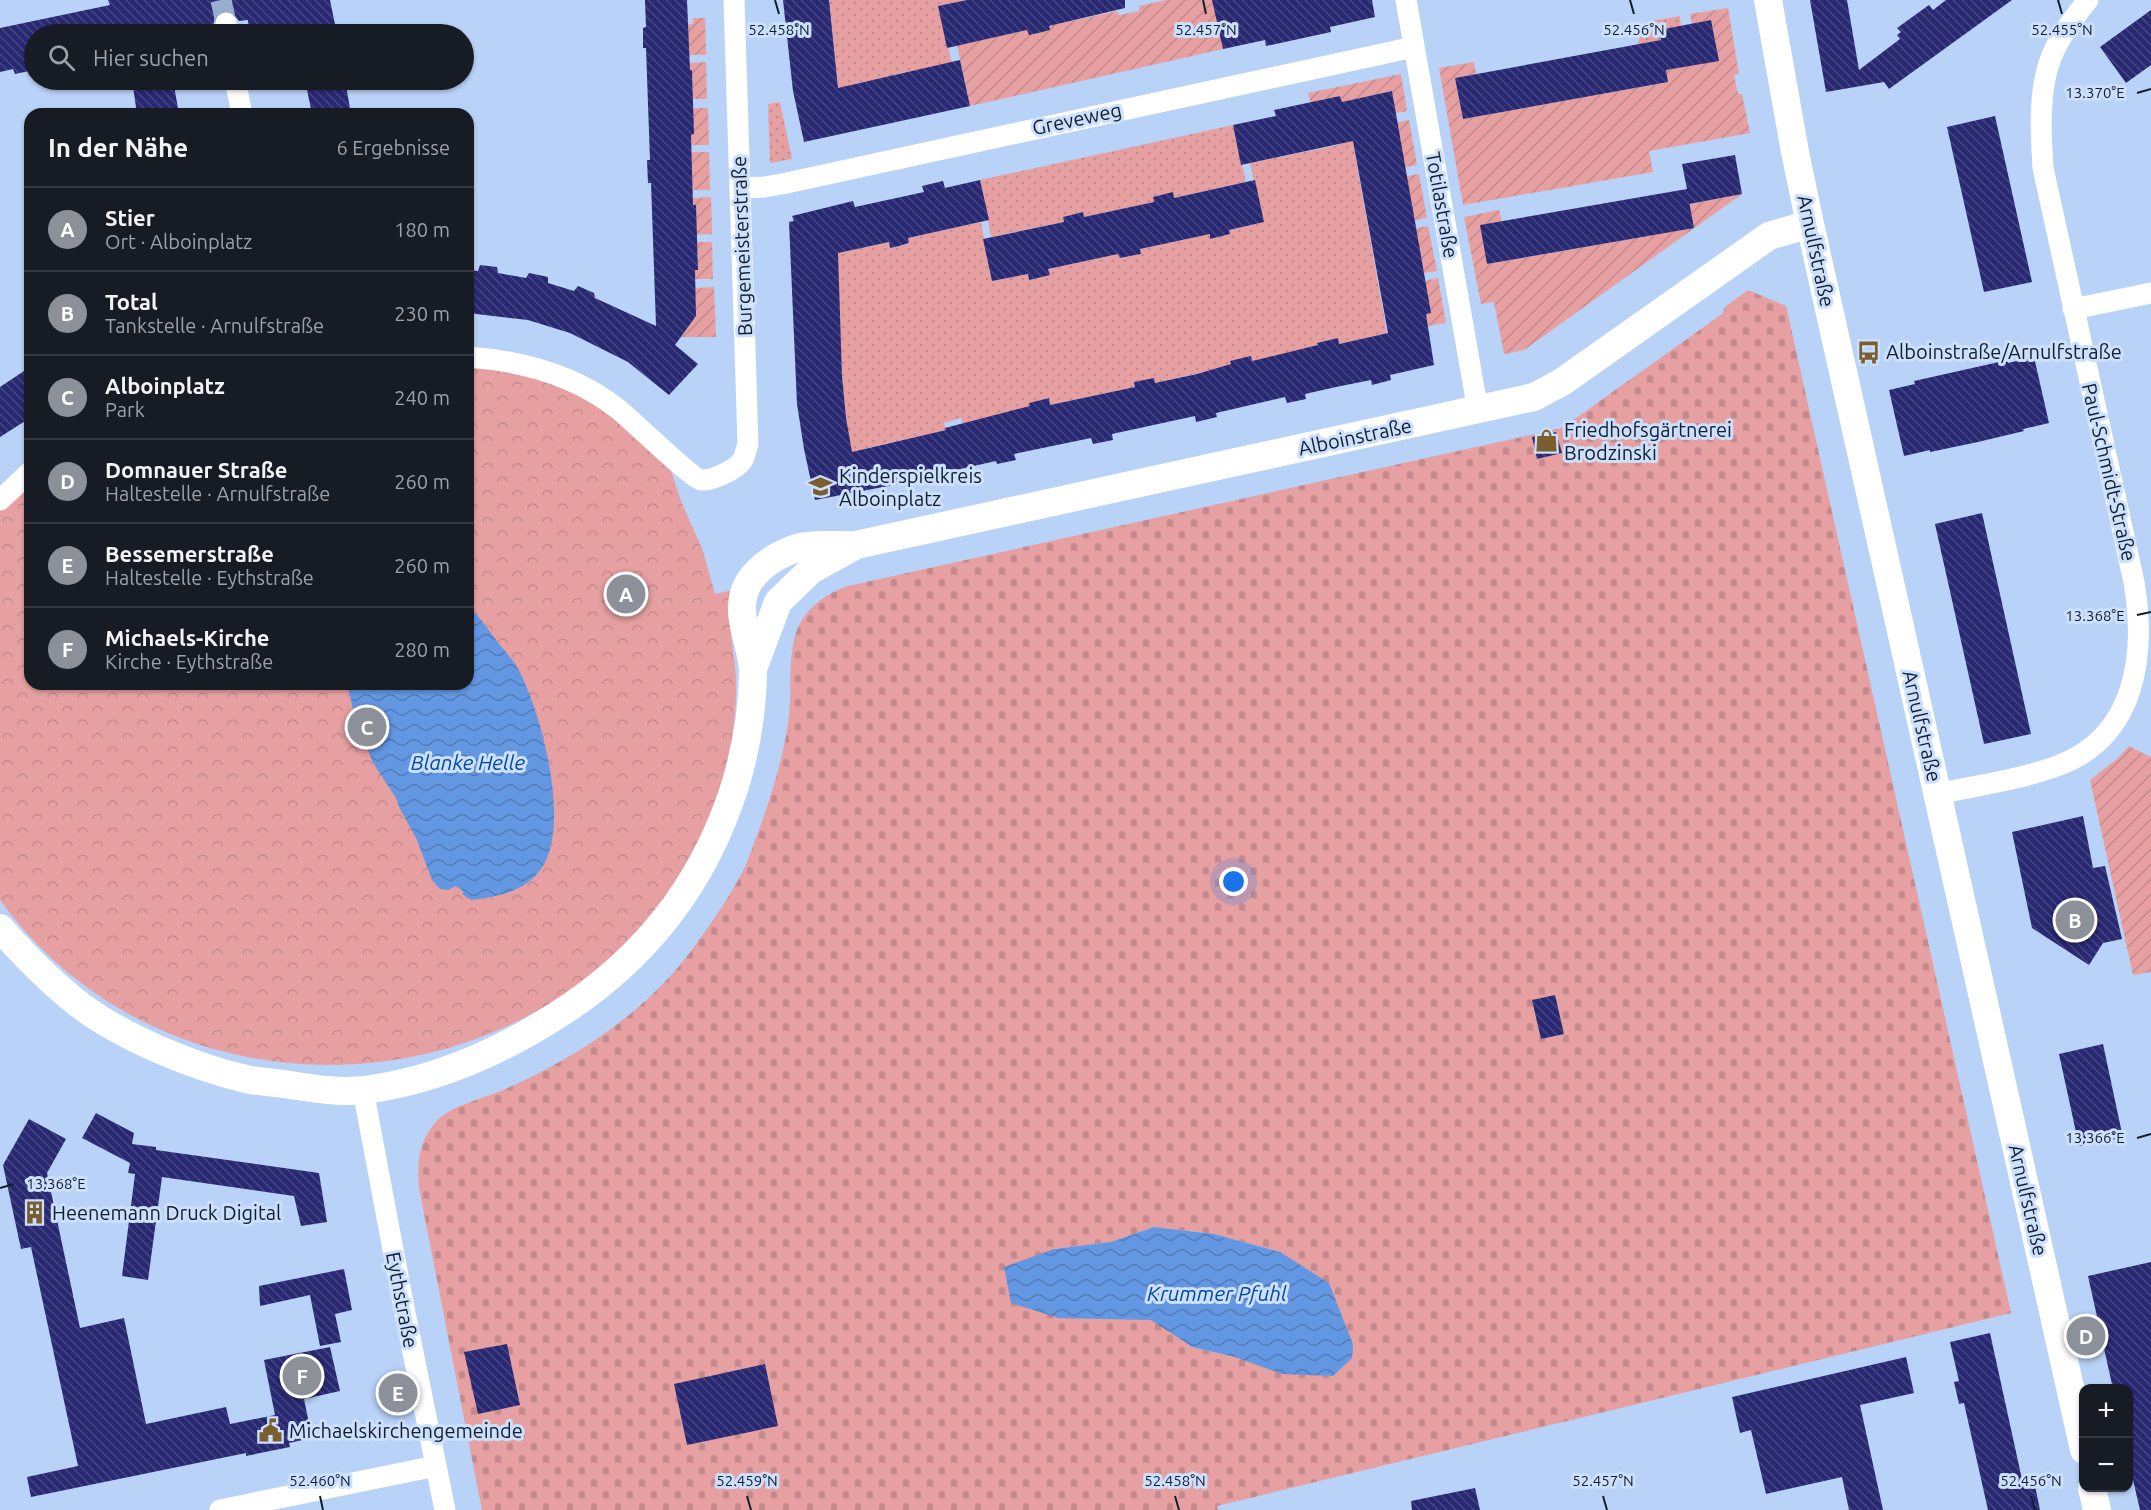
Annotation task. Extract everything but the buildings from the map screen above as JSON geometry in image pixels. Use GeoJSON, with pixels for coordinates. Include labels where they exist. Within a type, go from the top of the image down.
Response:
{"type":"FeatureCollection","features":[{"type":"Feature","properties":{"kind":"street","name":"Burgemeisterstraße"},"geometry":{"type":"LineString","coordinates":[[474,357],[525,365],[588,388],[638,425],[686,471],[700,480],[717,478],[741,462],[748,444],[734,0]]}},
{"type":"Feature","properties":{"kind":"street","name":"Totilastraße"},"geometry":{"type":"LineString","coordinates":[[1406,0],[1478,411]]}},
{"type":"Feature","properties":{"kind":"street","name":"Arnulfstraße"},"geometry":{"type":"LineString","coordinates":[[1768,0],[1810,224],[2081,1438]]}},
{"type":"Feature","properties":{"kind":"street","name":"Paul-Schmidt-Straße"},"geometry":{"type":"LineString","coordinates":[[1937,794],[2057,766],[2084,752],[2111,726],[2127,702],[2134,682],[2140,634],[2134,582],[2043,168],[2042,110],[2050,60],[2070,22],[2088,0]]}},
{"type":"Feature","properties":{"kind":"street","name":"Greveweg"},"geometry":{"type":"LineString","coordinates":[[740,188],[773,185],[1414,46]]}},
{"type":"Feature","properties":{"kind":"street"},"geometry":{"type":"LineString","coordinates":[[238,90],[241,108]]}},
{"type":"Feature","properties":{"kind":"street","name":"Alboinstraße"},"geometry":{"type":"LineString","coordinates":[[0,928],[35,967],[82,1006],[107,1022],[159,1049],[247,1079],[328,1090],[363,1090],[422,1077],[471,1062],[542,1025],[585,997],[627,962],[665,922],[696,875],[722,822],[740,774],[750,720],[753,669],[778,602],[811,570],[856,545],[1534,397],[1552,387],[1769,236],[1810,224]]}},
{"type":"Feature","properties":{"kind":"street"},"geometry":{"type":"LineString","coordinates":[[2073,309],[2151,293]]}},
{"type":"Feature","properties":{"kind":"street"},"geometry":{"type":"LineString","coordinates":[[0,500],[24,478]]}},
{"type":"Feature","properties":{"kind":"street","name":"Eythstraße"},"geometry":{"type":"LineString","coordinates":[[363,1090],[445,1510]]}},
{"type":"Feature","properties":{"kind":"street"},"geometry":{"type":"LineString","coordinates":[[219,1510],[436,1466]]}},
{"type":"Feature","properties":{"kind":"street"},"geometry":{"type":"LineString","coordinates":[[2093,1492],[2097,1510]]}},
{"type":"Feature","properties":{"kind":"green space"},"geometry":{"type":"Polygon","coordinates":[[[829,0],[967,0],[938,6],[953,67],[919,75],[917,70],[897,74],[899,80],[870,86],[868,81],[858,83],[859,89],[833,88],[838,86],[829,0]]]}},
{"type":"Feature","properties":{"kind":"green space"},"geometry":{"type":"Polygon","coordinates":[[[1166,0],[1213,0],[1223,49],[970,106],[957,45],[1027,30],[1038,33],[1049,30],[1049,26],[1117,11],[1119,15],[1140,11],[1139,6],[1166,0]]]}},
{"type":"Feature","properties":{"kind":"green space"},"geometry":{"type":"Polygon","coordinates":[[[1728,8],[1739,74],[1734,75],[1738,94],[1742,94],[1750,133],[1649,151],[1653,172],[1463,205],[1439,68],[1474,62],[1476,74],[1455,78],[1463,119],[1668,82],[1666,70],[1718,60],[1711,21],[1692,24],[1690,14],[1728,8]]]}},
{"type":"Feature","properties":{"kind":"green space"},"geometry":{"type":"Polygon","coordinates":[[[1680,16],[1681,26],[1659,30],[1661,40],[1637,45],[1646,22],[1680,16]]]}},
{"type":"Feature","properties":{"kind":"green space"},"geometry":{"type":"Polygon","coordinates":[[[693,18],[705,18],[706,55],[688,55],[687,24],[693,24],[693,18]]]}},
{"type":"Feature","properties":{"kind":"green space"},"geometry":{"type":"Polygon","coordinates":[[[706,62],[707,99],[690,99],[693,90],[692,71],[688,71],[688,63],[706,62]]]}},
{"type":"Feature","properties":{"kind":"green space"},"geometry":{"type":"Polygon","coordinates":[[[1401,74],[1407,111],[1391,114],[1390,102],[1394,100],[1392,91],[1342,102],[1340,96],[1320,100],[1312,108],[1308,93],[1401,74]]]}},
{"type":"Feature","properties":{"kind":"green space"},"geometry":{"type":"Polygon","coordinates":[[[780,102],[792,159],[770,163],[768,104],[780,102]]]}},
{"type":"Feature","properties":{"kind":"green space"},"geometry":{"type":"Polygon","coordinates":[[[690,108],[708,108],[709,145],[691,145],[690,135],[694,134],[690,108]]]}},
{"type":"Feature","properties":{"kind":"green space"},"geometry":{"type":"Polygon","coordinates":[[[1409,120],[1417,165],[1401,168],[1399,157],[1403,155],[1400,135],[1395,136],[1393,123],[1409,120]]]}},
{"type":"Feature","properties":{"kind":"green space"},"geometry":{"type":"Polygon","coordinates":[[[1233,125],[1246,182],[1174,198],[1173,193],[1153,197],[1154,202],[1084,217],[1082,212],[1063,217],[1064,222],[991,237],[980,180],[1233,125]]]}},
{"type":"Feature","properties":{"kind":"green space"},"geometry":{"type":"Polygon","coordinates":[[[1351,140],[1356,143],[1355,154],[1387,333],[1339,344],[1337,338],[1317,343],[1318,348],[1252,361],[1230,361],[1231,366],[1155,383],[1154,379],[1134,382],[1135,387],[1050,405],[1048,398],[1030,403],[1031,407],[963,424],[961,418],[944,423],[946,430],[867,448],[847,458],[842,428],[843,389],[836,255],[839,252],[889,242],[890,248],[909,244],[908,238],[981,222],[992,281],[1028,274],[1029,280],[1050,274],[1048,269],[1118,254],[1120,258],[1141,254],[1140,249],[1210,234],[1211,239],[1230,234],[1229,230],[1263,222],[1250,163],[1339,145],[1339,143],[1351,140]]]}},
{"type":"Feature","properties":{"kind":"green space"},"geometry":{"type":"Polygon","coordinates":[[[691,152],[709,152],[710,190],[692,190],[691,152]]]}},
{"type":"Feature","properties":{"kind":"green space"},"geometry":{"type":"Polygon","coordinates":[[[1419,174],[1427,218],[1410,221],[1410,198],[1402,177],[1419,174]]]}},
{"type":"Feature","properties":{"kind":"green space"},"geometry":{"type":"Polygon","coordinates":[[[1742,194],[1524,350],[1504,354],[1494,302],[1481,304],[1464,217],[1499,210],[1502,222],[1488,264],[1693,228],[1689,204],[1742,194]]]}},
{"type":"Feature","properties":{"kind":"green space"},"geometry":{"type":"Polygon","coordinates":[[[711,197],[712,234],[693,235],[696,205],[693,205],[692,198],[711,197]]]}},
{"type":"Feature","properties":{"kind":"green space"},"geometry":{"type":"Polygon","coordinates":[[[1428,226],[1437,271],[1419,274],[1411,229],[1428,226]]]}},
{"type":"Feature","properties":{"kind":"green space"},"geometry":{"type":"Polygon","coordinates":[[[694,242],[712,242],[713,279],[695,279],[695,270],[698,270],[698,250],[694,242]]]}},
{"type":"Feature","properties":{"kind":"green space"},"geometry":{"type":"Polygon","coordinates":[[[1438,278],[1446,323],[1428,326],[1420,282],[1438,278]]]}},
{"type":"Feature","properties":{"kind":"green space"},"geometry":{"type":"Polygon","coordinates":[[[714,287],[716,337],[673,337],[685,331],[696,316],[693,310],[696,306],[695,288],[714,287]]]}},
{"type":"Feature","properties":{"kind":"green space"},"geometry":{"type":"Polygon","coordinates":[[[1748,290],[1786,306],[2011,1313],[1217,1506],[1218,1510],[482,1510],[419,1188],[418,1171],[422,1147],[434,1124],[450,1111],[539,1073],[604,1034],[662,985],[694,947],[740,877],[763,819],[786,738],[793,644],[804,617],[816,604],[831,593],[848,586],[1562,428],[1722,314],[1725,307],[1748,290]],[[1154,1227],[1111,1242],[1054,1249],[1192,1347],[1235,1357],[1280,1252],[1214,1234],[1154,1227]]]}},
{"type":"Feature","properties":{"kind":"green space"},"geometry":{"type":"Polygon","coordinates":[[[474,365],[518,371],[563,386],[606,410],[671,471],[681,501],[703,551],[715,594],[733,590],[730,621],[736,674],[736,701],[732,737],[719,789],[707,822],[649,918],[570,990],[477,1039],[376,1062],[271,1061],[170,1034],[78,980],[0,900],[0,510],[24,488],[24,690],[474,690],[474,365]]]}},
{"type":"Feature","properties":{"kind":"green space"},"geometry":{"type":"Polygon","coordinates":[[[2129,746],[2151,757],[2151,972],[2133,975],[2090,780],[2118,758],[2129,746]]]}},
{"type":"Feature","properties":{"kind":"water","name":"Blanke Helle"},"geometry":{"type":"Polygon","coordinates":[[[474,612],[516,665],[526,685],[544,739],[554,802],[553,831],[548,855],[537,874],[515,890],[471,900],[463,895],[463,891],[456,886],[448,890],[440,889],[432,880],[417,840],[396,798],[373,763],[355,717],[348,690],[474,690],[474,612]]]}},
{"type":"Feature","properties":{"kind":"water","name":"Krummer Pfuhl"},"geometry":{"type":"Polygon","coordinates":[[[1154,1227],[1214,1234],[1280,1252],[1329,1283],[1353,1344],[1352,1358],[1333,1376],[1282,1374],[1235,1357],[1192,1347],[1151,1320],[1058,1318],[1011,1303],[1004,1267],[1054,1249],[1111,1242],[1154,1227]]]}},
{"type":"Feature","properties":{"kind":"tunnel"},"geometry":{"type":"LineString","coordinates":[[221,0],[226,23]]}},
{"type":"Feature","properties":{"kind":"place","name":"Alboinstraße/Arnulfstraße"},"geometry":{"type":"Point","coordinates":[1868,352]}},
{"type":"Feature","properties":{"kind":"place","name":"Friedhofsgärtnerei Brodzinski"},"geometry":{"type":"Point","coordinates":[1546,441]}},
{"type":"Feature","properties":{"kind":"place","name":"Kinderspielkreis Alboinplatz"},"geometry":{"type":"Point","coordinates":[821,487]}},
{"type":"Feature","properties":{"kind":"place","name":"Stier"},"geometry":{"type":"Point","coordinates":[626,594]}},
{"type":"Feature","properties":{"kind":"place","name":"Alboinplatz"},"geometry":{"type":"Point","coordinates":[367,727]}},
{"type":"Feature","properties":{"kind":"place","name":"Total"},"geometry":{"type":"Point","coordinates":[2075,920]}},
{"type":"Feature","properties":{"kind":"place","name":"Heenemann Druck Digital"},"geometry":{"type":"Point","coordinates":[34,1213]}},
{"type":"Feature","properties":{"kind":"place","name":"Domnauer Straße"},"geometry":{"type":"Point","coordinates":[2086,1336]}},
{"type":"Feature","properties":{"kind":"place","name":"Michaels-Kirche"},"geometry":{"type":"Point","coordinates":[302,1376]}},
{"type":"Feature","properties":{"kind":"place","name":"Bessemerstraße"},"geometry":{"type":"Point","coordinates":[398,1393]}},
{"type":"Feature","properties":{"kind":"place","name":"Michaelskirchengemeinde"},"geometry":{"type":"Point","coordinates":[271,1431]}}]}
